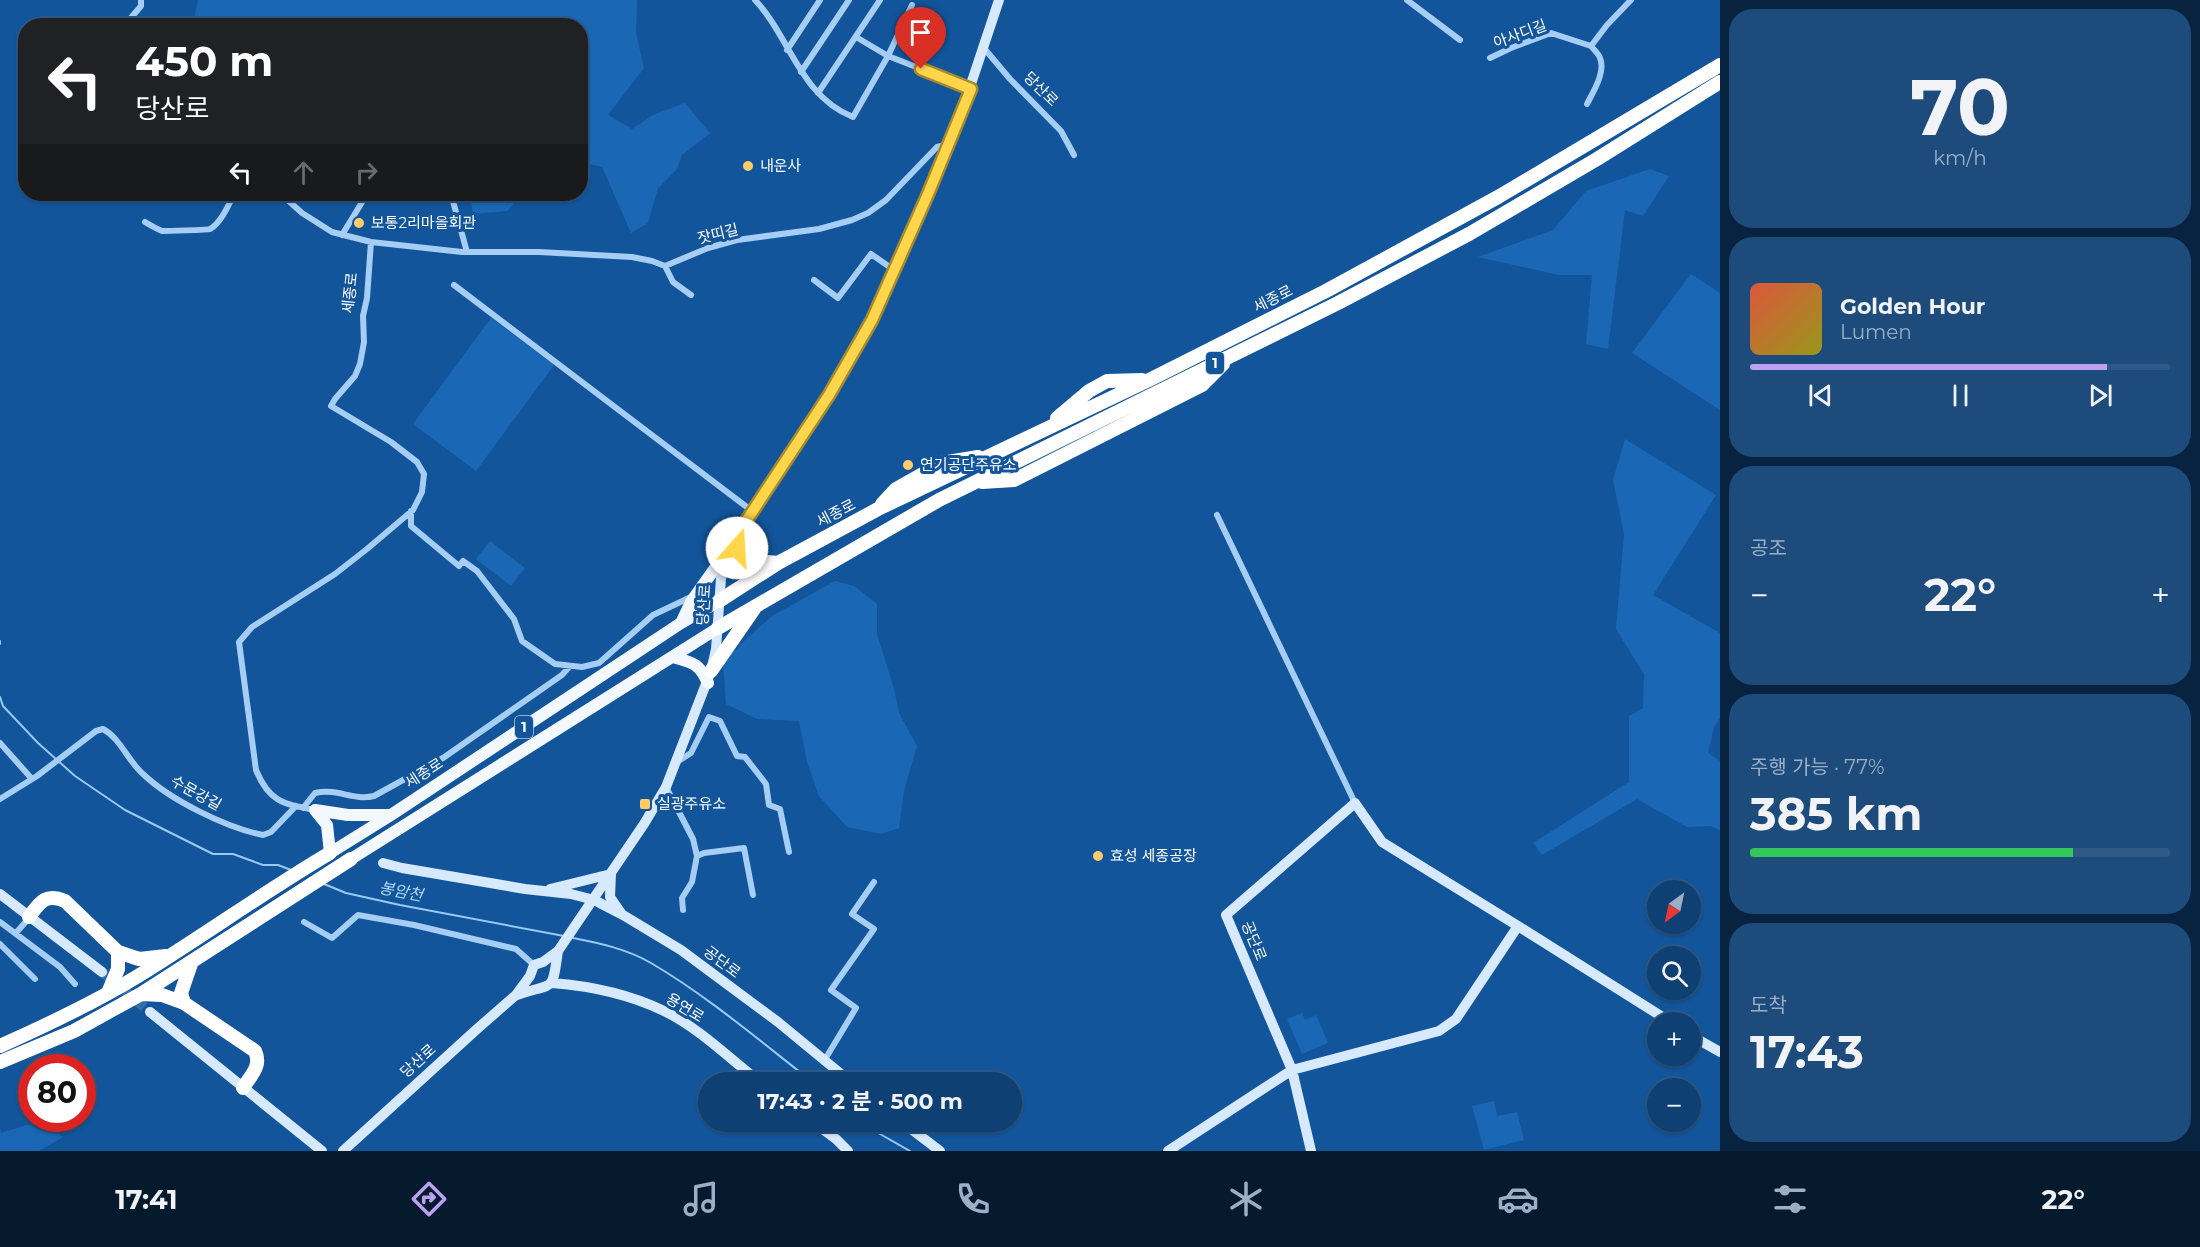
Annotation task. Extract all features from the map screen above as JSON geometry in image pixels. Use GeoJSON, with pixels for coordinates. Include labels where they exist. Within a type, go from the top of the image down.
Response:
{"type":"FeatureCollection","features":[{"type":"Feature","properties":{"kind":"highway"},"geometry":{"type":"LineString","coordinates":[[1695,80],[1720,58]]}},
{"type":"Feature","properties":{"kind":"highway","name":"세종로"},"geometry":{"type":"LineString","coordinates":[[719,601],[778,563],[878,509],[1151,379],[1326,291],[1478,208],[1720,65]]}},
{"type":"Feature","properties":{"kind":"highway","name":"1"},"geometry":{"type":"LineString","coordinates":[[718,628],[893,526],[974,483],[1338,303],[1469,234],[1714,89],[1720,82]]}},
{"type":"Feature","properties":{"kind":"highway"},"geometry":{"type":"LineString","coordinates":[[734,541],[746,561],[778,563]]}},
{"type":"Feature","properties":{"kind":"highway"},"geometry":{"type":"LineString","coordinates":[[710,677],[756,605]]}},
{"type":"Feature","properties":{"kind":"highway","name":"세종로"},"geometry":{"type":"LineString","coordinates":[[0,1046],[67,1016],[108,993],[270,888],[330,853]]}},
{"type":"Feature","properties":{"kind":"highway","name":"1"},"geometry":{"type":"LineString","coordinates":[[0,1062],[74,1031],[141,994],[351,859]]}},
{"type":"Feature","properties":{"kind":"highway"},"geometry":{"type":"LineString","coordinates":[[29,917],[40,903],[47,898],[56,897],[65,901],[118,952],[139,959],[168,956]]}},
{"type":"Feature","properties":{"kind":"highway"},"geometry":{"type":"LineString","coordinates":[[108,993],[118,969],[118,952]]}},
{"type":"Feature","properties":{"kind":"highway"},"geometry":{"type":"LineString","coordinates":[[184,1003],[181,993],[182,985],[190,964]]}},
{"type":"Feature","properties":{"kind":"highway"},"geometry":{"type":"LineString","coordinates":[[141,994],[162,995],[184,1003],[255,1051],[259,1059],[257,1067],[243,1088]]}},
{"type":"Feature","properties":{"kind":"main road"},"geometry":{"type":"LineString","coordinates":[[681,623],[691,602],[734,541]]}},
{"type":"Feature","properties":{"kind":"main road","name":"세종로"},"geometry":{"type":"LineString","coordinates":[[330,853],[681,623],[719,601]]}},
{"type":"Feature","properties":{"kind":"main road","name":"1"},"geometry":{"type":"LineString","coordinates":[[351,859],[718,628]]}},
{"type":"Feature","properties":{"kind":"main road"},"geometry":{"type":"LineString","coordinates":[[673,657],[697,665],[710,677]]}},
{"type":"Feature","properties":{"kind":"main road"},"geometry":{"type":"LineString","coordinates":[[305,808],[348,815],[391,815]]}},
{"type":"Feature","properties":{"kind":"main road"},"geometry":{"type":"LineString","coordinates":[[305,808],[327,825],[330,853]]}},
{"type":"Feature","properties":{"kind":"street"},"geometry":{"type":"LineString","coordinates":[[131,18],[141,6],[141,0]]}},
{"type":"Feature","properties":{"kind":"street"},"geometry":{"type":"LineString","coordinates":[[755,0],[764,10],[801,72],[818,93],[853,117],[888,56],[912,5]]}},
{"type":"Feature","properties":{"kind":"street"},"geometry":{"type":"LineString","coordinates":[[787,50],[820,0]]}},
{"type":"Feature","properties":{"kind":"street"},"geometry":{"type":"LineString","coordinates":[[801,72],[849,0]]}},
{"type":"Feature","properties":{"kind":"street"},"geometry":{"type":"LineString","coordinates":[[818,93],[880,0]]}},
{"type":"Feature","properties":{"kind":"street","name":"당산로"},"geometry":{"type":"LineString","coordinates":[[558,951],[645,824],[666,787],[710,677],[716,649],[721,578],[734,541],[851,358],[894,270],[949,144],[971,89],[999,0]]}},
{"type":"Feature","properties":{"kind":"street"},"geometry":{"type":"LineString","coordinates":[[1407,0],[1460,40]]}},
{"type":"Feature","properties":{"kind":"street"},"geometry":{"type":"LineString","coordinates":[[1587,104],[1599,79],[1601,68],[1601,59],[1591,46],[1612,19],[1631,0]]}},
{"type":"Feature","properties":{"kind":"street","name":"아사디길"},"geometry":{"type":"LineString","coordinates":[[1490,58],[1526,41],[1551,33],[1591,46]]}},
{"type":"Feature","properties":{"kind":"street"},"geometry":{"type":"LineString","coordinates":[[856,37],[888,56],[971,89]]}},
{"type":"Feature","properties":{"kind":"street","name":"당산로"},"geometry":{"type":"LineString","coordinates":[[983,47],[1010,79],[1061,131],[1074,155]]}},
{"type":"Feature","properties":{"kind":"street","name":"잣띠길"},"geometry":{"type":"LineString","coordinates":[[665,266],[708,248],[737,240],[819,230],[852,220],[868,213],[886,200],[937,147],[949,144]]}},
{"type":"Feature","properties":{"kind":"street"},"geometry":{"type":"LineString","coordinates":[[145,222],[163,231],[190,229],[202,231],[212,228],[230,201]]}},
{"type":"Feature","properties":{"kind":"street"},"geometry":{"type":"LineString","coordinates":[[289,201],[316,223],[332,232],[371,243],[467,252],[539,252],[632,257],[652,261],[665,266],[673,282],[691,295]]}},
{"type":"Feature","properties":{"kind":"street"},"geometry":{"type":"LineString","coordinates":[[342,235],[363,201]]}},
{"type":"Feature","properties":{"kind":"street"},"geometry":{"type":"LineString","coordinates":[[453,201],[467,252]]}},
{"type":"Feature","properties":{"kind":"street","name":"세종로"},"geometry":{"type":"LineString","coordinates":[[305,808],[279,801],[267,792],[256,770],[239,642],[252,627],[335,574],[368,549],[411,511],[422,492],[424,474],[417,462],[391,442],[332,406],[335,399],[355,376],[360,364],[364,342],[363,316],[367,298],[371,243]]}},
{"type":"Feature","properties":{"kind":"street"},"geometry":{"type":"LineString","coordinates":[[814,280],[838,298],[871,254],[894,270]]}},
{"type":"Feature","properties":{"kind":"street"},"geometry":{"type":"LineString","coordinates":[[454,285],[752,511]]}},
{"type":"Feature","properties":{"kind":"street"},"geometry":{"type":"LineString","coordinates":[[411,511],[411,526],[459,566],[463,561],[477,570],[514,619],[522,640],[555,664],[582,667],[599,663],[653,615],[699,593]]}},
{"type":"Feature","properties":{"kind":"street"},"geometry":{"type":"LineString","coordinates":[[1217,515],[1355,803],[1382,842],[1655,1012]]}},
{"type":"Feature","properties":{"kind":"street","name":"수문강길"},"geometry":{"type":"LineString","coordinates":[[34,777],[96,731],[103,729],[110,733],[143,775],[171,795],[217,819],[263,835],[272,832],[305,808],[315,793],[328,790],[365,798],[374,796],[443,759],[562,675],[570,666]]}},
{"type":"Feature","properties":{"kind":"street","name":"당산로"},"geometry":{"type":"LineString","coordinates":[[674,764],[692,753],[709,717],[720,721],[736,756],[746,757],[766,784],[769,805],[780,809],[789,852]]}},
{"type":"Feature","properties":{"kind":"street"},"geometry":{"type":"LineString","coordinates":[[0,742],[34,777],[0,799]]}},
{"type":"Feature","properties":{"kind":"street"},"geometry":{"type":"LineString","coordinates":[[666,787],[693,839],[697,856],[692,882],[682,898],[683,910]]}},
{"type":"Feature","properties":{"kind":"street","name":"공단로"},"geometry":{"type":"LineString","coordinates":[[1311,1151],[1292,1070],[1226,915],[1355,803]]}},
{"type":"Feature","properties":{"kind":"street"},"geometry":{"type":"LineString","coordinates":[[697,856],[744,848],[753,895]]}},
{"type":"Feature","properties":{"kind":"street","name":"공단로"},"geometry":{"type":"LineString","coordinates":[[383,862],[402,868],[525,889],[571,894],[622,915],[681,950],[778,1022],[837,1072]]}},
{"type":"Feature","properties":{"kind":"street"},"geometry":{"type":"LineString","coordinates":[[544,891],[611,874],[610,897],[622,915]]}},
{"type":"Feature","properties":{"kind":"street"},"geometry":{"type":"LineString","coordinates":[[824,1062],[856,1008],[831,990],[874,929],[852,914],[874,882]]}},
{"type":"Feature","properties":{"kind":"street"},"geometry":{"type":"LineString","coordinates":[[0,894],[102,972]]}},
{"type":"Feature","properties":{"kind":"street"},"geometry":{"type":"LineString","coordinates":[[304,922],[332,938],[358,915],[414,925],[516,949],[536,968]]}},
{"type":"Feature","properties":{"kind":"street"},"geometry":{"type":"LineString","coordinates":[[16,933],[29,917]]}},
{"type":"Feature","properties":{"kind":"street"},"geometry":{"type":"LineString","coordinates":[[0,922],[60,967],[75,984]]}},
{"type":"Feature","properties":{"kind":"street"},"geometry":{"type":"LineString","coordinates":[[1168,1151],[1292,1070],[1439,1031],[1456,1019],[1518,926]]}},
{"type":"Feature","properties":{"kind":"street"},"geometry":{"type":"LineString","coordinates":[[0,944],[35,979]]}},
{"type":"Feature","properties":{"kind":"street"},"geometry":{"type":"LineString","coordinates":[[516,995],[536,968],[558,951]]}},
{"type":"Feature","properties":{"kind":"street"},"geometry":{"type":"LineString","coordinates":[[516,995],[545,987],[554,978],[558,951]]}},
{"type":"Feature","properties":{"kind":"street"},"geometry":{"type":"LineString","coordinates":[[536,968],[551,965],[554,978]]}},
{"type":"Feature","properties":{"kind":"street"},"geometry":{"type":"LineString","coordinates":[[536,968],[533,984],[539,987]]}},
{"type":"Feature","properties":{"kind":"street","name":"용연로"},"geometry":{"type":"LineString","coordinates":[[554,978],[612,992],[665,1011],[747,1072]]}},
{"type":"Feature","properties":{"kind":"street","name":"당산로"},"geometry":{"type":"LineString","coordinates":[[343,1151],[516,995]]}},
{"type":"Feature","properties":{"kind":"street"},"geometry":{"type":"LineString","coordinates":[[150,1012],[322,1151]]}},
{"type":"Feature","properties":{"kind":"street"},"geometry":{"type":"LineString","coordinates":[[1701,1041],[1720,1052]]}},
{"type":"Feature","properties":{"kind":"street"},"geometry":{"type":"LineString","coordinates":[[827,1132],[848,1151]]}},
{"type":"Feature","properties":{"kind":"street"},"geometry":{"type":"LineString","coordinates":[[915,1132],[940,1151]]}},
{"type":"Feature","properties":{"kind":"shaded area"},"geometry":{"type":"Polygon","coordinates":[[[198,0],[637,0],[636,33],[644,68],[608,115],[632,129],[653,115],[685,103],[710,133],[682,155],[677,169],[658,188],[648,223],[631,233],[602,167],[588,164],[588,18],[194,18],[198,0]]]}},
{"type":"Feature","properties":{"kind":"shaded area"},"geometry":{"type":"Polygon","coordinates":[[[1650,169],[1669,176],[1643,216],[1625,210],[1608,349],[1586,344],[1592,275],[1559,275],[1478,257],[1553,230],[1586,191],[1650,169]]]}},
{"type":"Feature","properties":{"kind":"shaded area"},"geometry":{"type":"Polygon","coordinates":[[[471,201],[516,201],[507,211],[473,214],[471,201]]]}},
{"type":"Feature","properties":{"kind":"shaded area"},"geometry":{"type":"Polygon","coordinates":[[[1691,274],[1720,293],[1720,410],[1632,353],[1691,274]]]}},
{"type":"Feature","properties":{"kind":"shaded area"},"geometry":{"type":"Polygon","coordinates":[[[491,318],[554,365],[476,471],[413,424],[491,318]]]}},
{"type":"Feature","properties":{"kind":"shaded area"},"geometry":{"type":"Polygon","coordinates":[[[1625,439],[1716,495],[1653,595],[1720,633],[1720,718],[1714,727],[1708,753],[1720,761],[1720,830],[1710,826],[1687,827],[1637,799],[1542,855],[1533,843],[1629,782],[1629,716],[1643,708],[1644,674],[1616,629],[1624,534],[1613,480],[1625,439]]]}},
{"type":"Feature","properties":{"kind":"shaded area"},"geometry":{"type":"Polygon","coordinates":[[[490,541],[525,568],[511,586],[476,559],[490,541]]]}},
{"type":"Feature","properties":{"kind":"shaded area"},"geometry":{"type":"Polygon","coordinates":[[[835,581],[854,586],[877,604],[877,634],[899,713],[917,746],[904,791],[899,828],[881,834],[847,827],[819,796],[807,762],[799,721],[757,719],[726,704],[723,663],[772,616],[835,581]]]}},
{"type":"Feature","properties":{"kind":"shaded area"},"geometry":{"type":"Polygon","coordinates":[[[1302,1013],[1305,1020],[1316,1015],[1328,1043],[1302,1054],[1287,1019],[1302,1013]]]}},
{"type":"Feature","properties":{"kind":"shaded area"},"geometry":{"type":"Polygon","coordinates":[[[1494,1101],[1497,1116],[1517,1112],[1524,1140],[1484,1150],[1472,1106],[1494,1101]]]}},
{"type":"Feature","properties":{"kind":"shaded area"},"geometry":{"type":"Polygon","coordinates":[[[18,1128],[18,1132],[56,1132],[63,1137],[39,1151],[0,1151],[0,1129],[1,1133],[18,1128]]]}},
{"type":"Feature","properties":{"kind":"waterway","name":"봉암천"},"geometry":{"type":"LineString","coordinates":[[0,697],[3,706],[38,743],[75,776],[125,810],[213,854],[233,854],[263,865],[278,865],[291,870]]}},
{"type":"Feature","properties":{"kind":"waterway","name":"봉암천"},"geometry":{"type":"LineString","coordinates":[[324,884],[346,893],[400,905],[564,936]]}},
{"type":"Feature","properties":{"kind":"waterway","name":"봉암천"},"geometry":{"type":"LineString","coordinates":[[573,938],[623,950],[651,963],[714,1005],[800,1072]]}},
{"type":"Feature","properties":{"kind":"waterway","name":"봉암천"},"geometry":{"type":"LineString","coordinates":[[877,1132],[910,1151]]}},
{"type":"Feature","properties":{"kind":"tunnel"},"geometry":{"type":"LineString","coordinates":[[102,972],[150,1012]]}},
{"type":"Feature","properties":{"kind":"place","name":"내운사"},"geometry":{"type":"Point","coordinates":[748,166]}},
{"type":"Feature","properties":{"kind":"place","name":"보통2리마을회관"},"geometry":{"type":"Point","coordinates":[359,223]}},
{"type":"Feature","properties":{"kind":"place","name":"연기공단주유소"},"geometry":{"type":"Point","coordinates":[908,465]}},
{"type":"Feature","properties":{"kind":"place","name":"실광주유소"},"geometry":{"type":"Point","coordinates":[645,804]}},
{"type":"Feature","properties":{"kind":"place","name":"효성 세종공장"},"geometry":{"type":"Point","coordinates":[1098,856]}},
{"type":"Feature","properties":{"kind":"route"},"geometry":{"type":"LineString","coordinates":[[737,548],[737,535],[829,395],[872,320],[956,129],[971,89],[921,69]]}}]}
